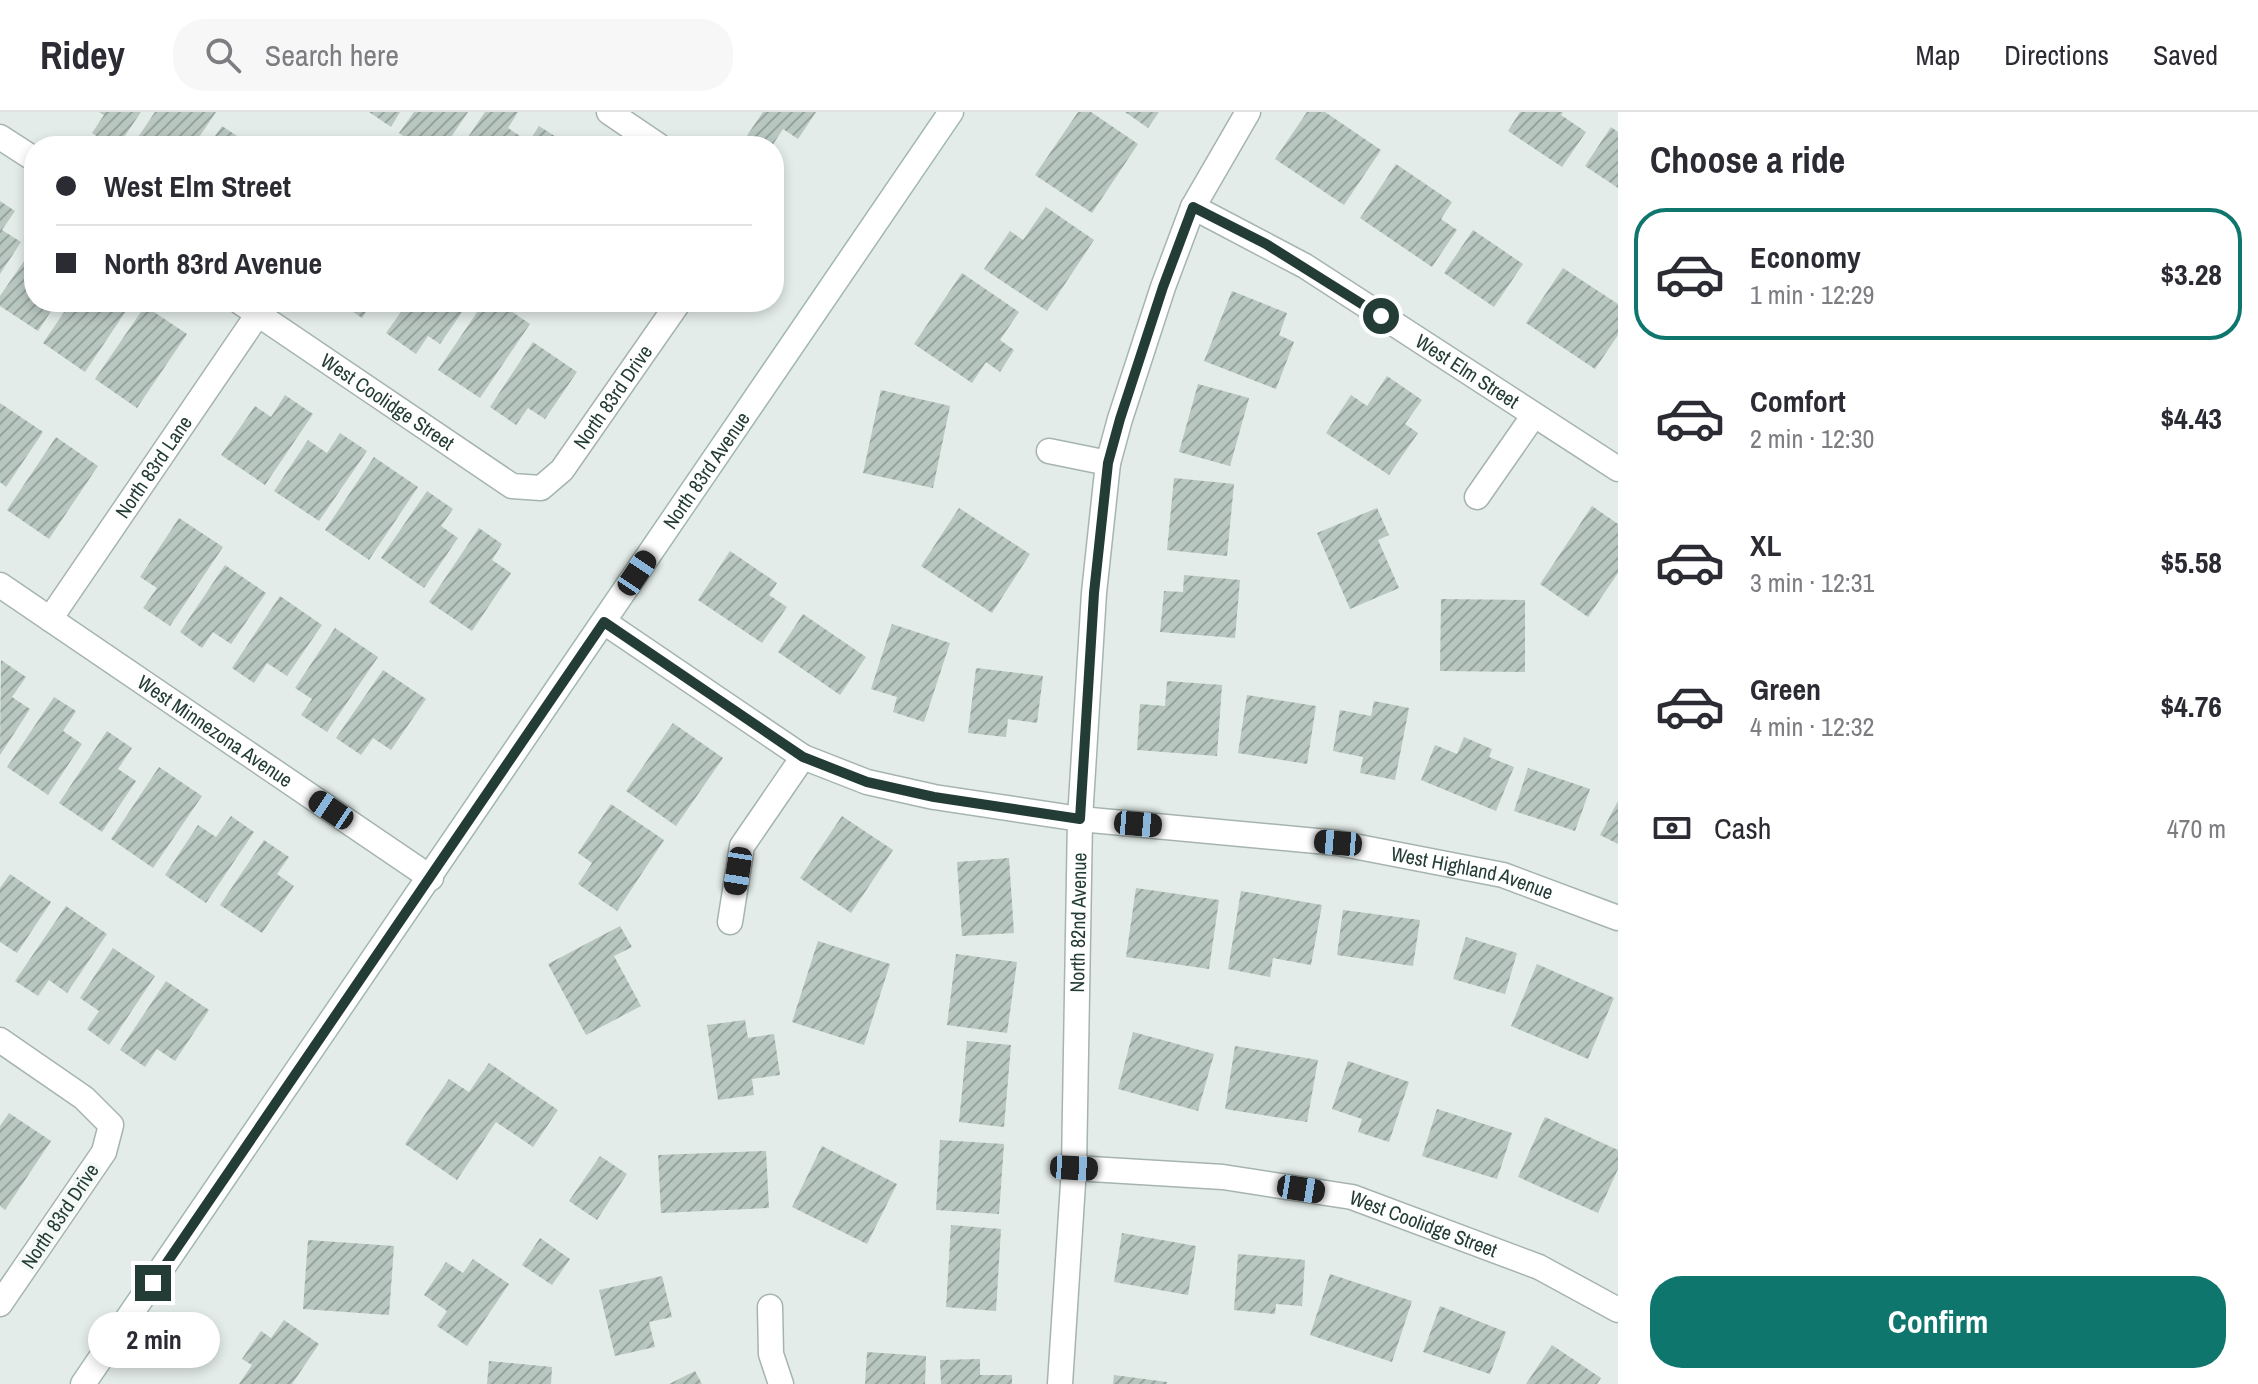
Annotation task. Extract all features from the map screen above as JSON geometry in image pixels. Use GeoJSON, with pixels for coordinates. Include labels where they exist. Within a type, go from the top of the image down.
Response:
{"type":"FeatureCollection","features":[{"type":"Feature","properties":{"kind":"street"},"geometry":{"type":"LineString","coordinates":[[609,112],[644,136]]}},
{"type":"Feature","properties":{"kind":"street","name":"North 83rd Avenue"},"geometry":{"type":"LineString","coordinates":[[83,1384],[951,112]]}},
{"type":"Feature","properties":{"kind":"street","name":"North 82nd Avenue"},"geometry":{"type":"LineString","coordinates":[[1060,1384],[1074,1168],[1080,819],[1094,593],[1108,463],[1163,287],[1193,207],[1248,112]]}},
{"type":"Feature","properties":{"kind":"street"},"geometry":{"type":"LineString","coordinates":[[0,137],[24,153]]}},
{"type":"Feature","properties":{"kind":"street","name":"West Elm Street"},"geometry":{"type":"LineString","coordinates":[[1193,207],[1305,266],[1618,469]]}},
{"type":"Feature","properties":{"kind":"street","name":"North 83rd Lane"},"geometry":{"type":"LineString","coordinates":[[50,619],[246,312]]}},
{"type":"Feature","properties":{"kind":"street","name":"West Coolidge Street"},"geometry":{"type":"LineString","coordinates":[[255,312],[512,486],[541,488]]}},
{"type":"Feature","properties":{"kind":"street","name":"North 83rd Drive"},"geometry":{"type":"LineString","coordinates":[[541,488],[562,470],[672,312]]}},
{"type":"Feature","properties":{"kind":"street","name":"West Elm Street"},"geometry":{"type":"LineString","coordinates":[[1477,497],[1534,415]]}},
{"type":"Feature","properties":{"kind":"street"},"geometry":{"type":"LineString","coordinates":[[1049,451],[1108,463]]}},
{"type":"Feature","properties":{"kind":"street","name":"West Minnezona Avenue"},"geometry":{"type":"LineString","coordinates":[[0,585],[431,878]]}},
{"type":"Feature","properties":{"kind":"street","name":"West Highland Avenue"},"geometry":{"type":"LineString","coordinates":[[604,622],[803,757],[867,782],[934,797],[1080,819],[1338,843],[1503,875],[1618,918]]}},
{"type":"Feature","properties":{"kind":"street"},"geometry":{"type":"LineString","coordinates":[[730,922],[742,846],[803,757]]}},
{"type":"Feature","properties":{"kind":"street","name":"North 83rd Drive"},"geometry":{"type":"LineString","coordinates":[[0,1040],[84,1098],[111,1125],[104,1152],[0,1304]]}},
{"type":"Feature","properties":{"kind":"street","name":"West Coolidge Street"},"geometry":{"type":"LineString","coordinates":[[1074,1168],[1223,1177],[1352,1197],[1539,1267],[1618,1310]]}},
{"type":"Feature","properties":{"kind":"street"},"geometry":{"type":"LineString","coordinates":[[770,1307],[771,1354],[781,1384]]}},
{"type":"Feature","properties":{"kind":"building"},"geometry":{"type":"Polygon","coordinates":[[[99,112],[141,112],[125,136],[96,136],[92,133],[104,115],[99,112]]]}},
{"type":"Feature","properties":{"kind":"building"},"geometry":{"type":"Polygon","coordinates":[[[155,112],[216,112],[200,136],[139,136],[155,112]]]}},
{"type":"Feature","properties":{"kind":"building"},"geometry":{"type":"Polygon","coordinates":[[[369,112],[400,112],[391,127],[369,112]]]}},
{"type":"Feature","properties":{"kind":"building"},"geometry":{"type":"Polygon","coordinates":[[[414,112],[468,112],[452,136],[403,136],[399,133],[414,112]]]}},
{"type":"Feature","properties":{"kind":"building"},"geometry":{"type":"Polygon","coordinates":[[[485,112],[518,112],[508,128],[520,136],[469,136],[485,112]]]}},
{"type":"Feature","properties":{"kind":"building"},"geometry":{"type":"Polygon","coordinates":[[[763,112],[816,112],[798,139],[783,129],[778,136],[747,136],[763,112]]]}},
{"type":"Feature","properties":{"kind":"building"},"geometry":{"type":"Polygon","coordinates":[[[1078,112],[1091,112],[1138,144],[1092,213],[1035,175],[1078,112]]]}},
{"type":"Feature","properties":{"kind":"building"},"geometry":{"type":"Polygon","coordinates":[[[1125,112],[1159,112],[1148,128],[1125,112]]]}},
{"type":"Feature","properties":{"kind":"building"},"geometry":{"type":"Polygon","coordinates":[[[1307,112],[1325,112],[1381,150],[1344,205],[1275,159],[1307,112]]]}},
{"type":"Feature","properties":{"kind":"building"},"geometry":{"type":"Polygon","coordinates":[[[1520,112],[1563,112],[1561,115],[1586,132],[1562,167],[1508,131],[1520,112]]]}},
{"type":"Feature","properties":{"kind":"building"},"geometry":{"type":"Polygon","coordinates":[[[222,126],[237,136],[215,136],[222,126]]]}},
{"type":"Feature","properties":{"kind":"building"},"geometry":{"type":"Polygon","coordinates":[[[539,126],[555,136],[532,136],[539,126]]]}},
{"type":"Feature","properties":{"kind":"building"},"geometry":{"type":"Polygon","coordinates":[[[1611,127],[1618,132],[1618,188],[1585,166],[1611,127]]]}},
{"type":"Feature","properties":{"kind":"building"},"geometry":{"type":"Polygon","coordinates":[[[1396,164],[1452,202],[1441,219],[1457,230],[1432,267],[1360,218],[1396,164]]]}},
{"type":"Feature","properties":{"kind":"building"},"geometry":{"type":"Polygon","coordinates":[[[0,201],[15,211],[2,230],[21,242],[0,274],[0,201]]]}},
{"type":"Feature","properties":{"kind":"building"},"geometry":{"type":"Polygon","coordinates":[[[1046,207],[1094,240],[1047,311],[984,269],[1010,231],[1023,240],[1046,207]]]}},
{"type":"Feature","properties":{"kind":"building"},"geometry":{"type":"Polygon","coordinates":[[[1473,230],[1523,264],[1494,307],[1444,273],[1473,230]]]}},
{"type":"Feature","properties":{"kind":"building"},"geometry":{"type":"Polygon","coordinates":[[[24,261],[24,312],[50,312],[38,331],[0,306],[0,296],[24,261]]]}},
{"type":"Feature","properties":{"kind":"building"},"geometry":{"type":"Polygon","coordinates":[[[1563,268],[1618,304],[1618,335],[1595,369],[1526,323],[1563,268]]]}},
{"type":"Feature","properties":{"kind":"building"},"geometry":{"type":"Polygon","coordinates":[[[962,273],[1019,312],[1000,340],[1014,350],[1000,372],[986,362],[972,383],[914,344],[962,273]]]}},
{"type":"Feature","properties":{"kind":"building"},"geometry":{"type":"Polygon","coordinates":[[[1232,291],[1287,313],[1279,335],[1294,342],[1276,389],[1204,361],[1232,291]]]}},
{"type":"Feature","properties":{"kind":"building"},"geometry":{"type":"Polygon","coordinates":[[[64,312],[125,312],[85,372],[43,343],[64,312]]]}},
{"type":"Feature","properties":{"kind":"building"},"geometry":{"type":"Polygon","coordinates":[[[141,312],[154,312],[187,334],[137,408],[95,379],[141,312]]]}},
{"type":"Feature","properties":{"kind":"building"},"geometry":{"type":"Polygon","coordinates":[[[401,312],[462,312],[440,344],[428,336],[416,354],[386,333],[401,312]]]}},
{"type":"Feature","properties":{"kind":"building"},"geometry":{"type":"Polygon","coordinates":[[[477,312],[513,312],[530,324],[480,398],[438,370],[477,312]]]}},
{"type":"Feature","properties":{"kind":"building"},"geometry":{"type":"Polygon","coordinates":[[[533,342],[577,372],[545,419],[528,408],[516,425],[490,407],[533,342]]]}},
{"type":"Feature","properties":{"kind":"building"},"geometry":{"type":"Polygon","coordinates":[[[1387,376],[1422,400],[1405,424],[1418,433],[1389,475],[1326,433],[1351,395],[1367,406],[1387,376]]]}},
{"type":"Feature","properties":{"kind":"building"},"geometry":{"type":"Polygon","coordinates":[[[1198,384],[1249,398],[1230,466],[1179,452],[1198,384]]]}},
{"type":"Feature","properties":{"kind":"building"},"geometry":{"type":"Polygon","coordinates":[[[881,390],[950,406],[933,488],[863,473],[881,390]]]}},
{"type":"Feature","properties":{"kind":"building"},"geometry":{"type":"Polygon","coordinates":[[[285,395],[313,414],[265,485],[221,455],[255,406],[271,417],[285,395]]]}},
{"type":"Feature","properties":{"kind":"building"},"geometry":{"type":"Polygon","coordinates":[[[0,403],[43,432],[6,487],[0,482],[0,403]]]}},
{"type":"Feature","properties":{"kind":"building"},"geometry":{"type":"Polygon","coordinates":[[[340,433],[367,451],[319,521],[274,491],[308,440],[327,453],[340,433]]]}},
{"type":"Feature","properties":{"kind":"building"},"geometry":{"type":"Polygon","coordinates":[[[56,437],[98,466],[49,539],[7,510],[56,437]]]}},
{"type":"Feature","properties":{"kind":"building"},"geometry":{"type":"Polygon","coordinates":[[[374,457],[418,487],[369,560],[325,530],[374,457]]]}},
{"type":"Feature","properties":{"kind":"building"},"geometry":{"type":"Polygon","coordinates":[[[1174,478],[1234,484],[1227,556],[1167,550],[1174,478]]]}},
{"type":"Feature","properties":{"kind":"building"},"geometry":{"type":"Polygon","coordinates":[[[427,491],[453,509],[441,526],[458,538],[424,588],[381,558],[427,491]]]}},
{"type":"Feature","properties":{"kind":"building"},"geometry":{"type":"Polygon","coordinates":[[[1592,506],[1618,524],[1618,573],[1588,617],[1540,584],[1592,506]]]}},
{"type":"Feature","properties":{"kind":"building"},"geometry":{"type":"Polygon","coordinates":[[[959,508],[1030,554],[992,613],[921,566],[959,508]]]}},
{"type":"Feature","properties":{"kind":"building"},"geometry":{"type":"Polygon","coordinates":[[[1377,508],[1389,535],[1378,540],[1399,588],[1350,609],[1317,533],[1377,508]]]}},
{"type":"Feature","properties":{"kind":"building"},"geometry":{"type":"Polygon","coordinates":[[[179,518],[223,547],[170,626],[143,608],[157,588],[140,577],[179,518]]]}},
{"type":"Feature","properties":{"kind":"building"},"geometry":{"type":"Polygon","coordinates":[[[479,528],[502,544],[492,560],[511,573],[472,631],[429,602],[479,528]]]}},
{"type":"Feature","properties":{"kind":"building"},"geometry":{"type":"Polygon","coordinates":[[[730,551],[777,583],[769,595],[787,607],[762,643],[698,600],[730,551]]]}},
{"type":"Feature","properties":{"kind":"building"},"geometry":{"type":"Polygon","coordinates":[[[225,565],[266,593],[231,644],[213,632],[202,648],[180,632],[225,565]]]}},
{"type":"Feature","properties":{"kind":"building"},"geometry":{"type":"Polygon","coordinates":[[[1184,575],[1240,580],[1235,638],[1160,632],[1164,591],[1183,592],[1184,575]]]}},
{"type":"Feature","properties":{"kind":"building"},"geometry":{"type":"Polygon","coordinates":[[[280,596],[322,625],[287,676],[267,663],[254,683],[232,668],[280,596]]]}},
{"type":"Feature","properties":{"kind":"building"},"geometry":{"type":"Polygon","coordinates":[[[1441,599],[1525,600],[1525,672],[1440,671],[1441,599]]]}},
{"type":"Feature","properties":{"kind":"building"},"geometry":{"type":"Polygon","coordinates":[[[803,614],[866,657],[840,695],[778,652],[803,614]]]}},
{"type":"Feature","properties":{"kind":"building"},"geometry":{"type":"Polygon","coordinates":[[[892,624],[950,643],[924,722],[893,712],[897,697],[871,689],[892,624]]]}},
{"type":"Feature","properties":{"kind":"building"},"geometry":{"type":"Polygon","coordinates":[[[335,628],[378,657],[327,732],[301,715],[312,699],[295,688],[335,628]]]}},
{"type":"Feature","properties":{"kind":"building"},"geometry":{"type":"Polygon","coordinates":[[[1,660],[26,677],[12,697],[30,709],[0,755],[1,660]]]}},
{"type":"Feature","properties":{"kind":"building"},"geometry":{"type":"Polygon","coordinates":[[[976,668],[1043,676],[1037,723],[1008,719],[1006,737],[968,733],[976,668]]]}},
{"type":"Feature","properties":{"kind":"building"},"geometry":{"type":"Polygon","coordinates":[[[383,670],[426,699],[391,750],[373,738],[361,755],[336,738],[383,670]]]}},
{"type":"Feature","properties":{"kind":"building"},"geometry":{"type":"Polygon","coordinates":[[[1167,681],[1222,685],[1217,756],[1137,750],[1140,704],[1165,706],[1167,681]]]}},
{"type":"Feature","properties":{"kind":"building"},"geometry":{"type":"Polygon","coordinates":[[[1247,695],[1316,706],[1307,764],[1238,753],[1247,695]]]}},
{"type":"Feature","properties":{"kind":"building"},"geometry":{"type":"Polygon","coordinates":[[[54,697],[76,711],[63,731],[82,744],[48,795],[7,767],[54,697]]]}},
{"type":"Feature","properties":{"kind":"building"},"geometry":{"type":"Polygon","coordinates":[[[1374,701],[1409,708],[1395,780],[1360,773],[1363,757],[1333,751],[1340,710],[1371,716],[1374,701]]]}},
{"type":"Feature","properties":{"kind":"building"},"geometry":{"type":"Polygon","coordinates":[[[673,723],[723,758],[676,826],[626,791],[673,723]]]}},
{"type":"Feature","properties":{"kind":"building"},"geometry":{"type":"Polygon","coordinates":[[[107,731],[132,748],[118,769],[136,781],[102,832],[59,803],[107,731]]]}},
{"type":"Feature","properties":{"kind":"building"},"geometry":{"type":"Polygon","coordinates":[[[1464,737],[1492,749],[1489,757],[1514,767],[1496,811],[1421,780],[1435,745],[1457,754],[1464,737]]]}},
{"type":"Feature","properties":{"kind":"building"},"geometry":{"type":"Polygon","coordinates":[[[159,767],[202,796],[153,868],[111,839],[159,767]]]}},
{"type":"Feature","properties":{"kind":"building"},"geometry":{"type":"Polygon","coordinates":[[[1528,768],[1590,789],[1575,831],[1514,811],[1528,768]]]}},
{"type":"Feature","properties":{"kind":"building"},"geometry":{"type":"Polygon","coordinates":[[[1618,801],[1618,844],[1600,835],[1618,801]]]}},
{"type":"Feature","properties":{"kind":"building"},"geometry":{"type":"Polygon","coordinates":[[[611,804],[664,840],[617,911],[578,884],[592,863],[578,853],[611,804]]]}},
{"type":"Feature","properties":{"kind":"building"},"geometry":{"type":"Polygon","coordinates":[[[231,816],[254,832],[206,903],[165,875],[198,825],[216,837],[231,816]]]}},
{"type":"Feature","properties":{"kind":"building"},"geometry":{"type":"Polygon","coordinates":[[[842,816],[893,850],[851,913],[800,878],[842,816]]]}},
{"type":"Feature","properties":{"kind":"building"},"geometry":{"type":"Polygon","coordinates":[[[264,840],[289,857],[277,874],[294,886],[262,933],[220,905],[264,840]]]}},
{"type":"Feature","properties":{"kind":"building"},"geometry":{"type":"Polygon","coordinates":[[[1009,858],[1014,933],[962,936],[957,862],[1009,858]]]}},
{"type":"Feature","properties":{"kind":"building"},"geometry":{"type":"Polygon","coordinates":[[[10,874],[51,902],[17,953],[0,942],[0,888],[10,874]]]}},
{"type":"Feature","properties":{"kind":"building"},"geometry":{"type":"Polygon","coordinates":[[[1136,888],[1219,900],[1209,969],[1126,957],[1136,888]]]}},
{"type":"Feature","properties":{"kind":"building"},"geometry":{"type":"Polygon","coordinates":[[[1241,891],[1322,905],[1311,965],[1273,958],[1270,977],[1228,969],[1241,891]]]}},
{"type":"Feature","properties":{"kind":"building"},"geometry":{"type":"Polygon","coordinates":[[[66,906],[107,934],[67,993],[49,980],[38,996],[15,981],[66,906]]]}},
{"type":"Feature","properties":{"kind":"building"},"geometry":{"type":"Polygon","coordinates":[[[1343,910],[1420,920],[1413,966],[1337,955],[1343,910]]]}},
{"type":"Feature","properties":{"kind":"building"},"geometry":{"type":"Polygon","coordinates":[[[620,926],[632,947],[614,956],[641,1006],[586,1035],[548,964],[620,926]]]}},
{"type":"Feature","properties":{"kind":"building"},"geometry":{"type":"Polygon","coordinates":[[[1466,937],[1517,953],[1505,994],[1453,979],[1466,937]]]}},
{"type":"Feature","properties":{"kind":"building"},"geometry":{"type":"Polygon","coordinates":[[[818,941],[890,964],[864,1045],[792,1022],[818,941]]]}},
{"type":"Feature","properties":{"kind":"building"},"geometry":{"type":"Polygon","coordinates":[[[113,948],[155,976],[109,1045],[87,1029],[99,1011],[80,998],[113,948]]]}},
{"type":"Feature","properties":{"kind":"building"},"geometry":{"type":"Polygon","coordinates":[[[956,954],[1017,962],[1007,1033],[947,1025],[956,954]]]}},
{"type":"Feature","properties":{"kind":"building"},"geometry":{"type":"Polygon","coordinates":[[[1537,964],[1614,998],[1588,1059],[1511,1026],[1537,964]]]}},
{"type":"Feature","properties":{"kind":"building"},"geometry":{"type":"Polygon","coordinates":[[[166,981],[209,1010],[175,1061],[157,1049],[145,1067],[120,1050],[166,981]]]}},
{"type":"Feature","properties":{"kind":"building"},"geometry":{"type":"Polygon","coordinates":[[[745,1020],[748,1038],[774,1034],[780,1075],[752,1079],[754,1095],[718,1100],[707,1025],[745,1020]]]}},
{"type":"Feature","properties":{"kind":"building"},"geometry":{"type":"Polygon","coordinates":[[[1133,1032],[1214,1054],[1198,1111],[1118,1089],[1133,1032]]]}},
{"type":"Feature","properties":{"kind":"building"},"geometry":{"type":"Polygon","coordinates":[[[967,1041],[1011,1045],[1004,1127],[959,1122],[967,1041]]]}},
{"type":"Feature","properties":{"kind":"building"},"geometry":{"type":"Polygon","coordinates":[[[1235,1046],[1318,1060],[1307,1122],[1225,1109],[1235,1046]]]}},
{"type":"Feature","properties":{"kind":"building"},"geometry":{"type":"Polygon","coordinates":[[[1348,1061],[1409,1082],[1389,1142],[1358,1132],[1362,1119],[1332,1109],[1348,1061]]]}},
{"type":"Feature","properties":{"kind":"building"},"geometry":{"type":"Polygon","coordinates":[[[489,1063],[558,1110],[533,1147],[496,1122],[457,1180],[405,1144],[449,1079],[469,1092],[489,1063]]]}},
{"type":"Feature","properties":{"kind":"building"},"geometry":{"type":"Polygon","coordinates":[[[1437,1109],[1512,1133],[1497,1179],[1422,1156],[1437,1109]]]}},
{"type":"Feature","properties":{"kind":"building"},"geometry":{"type":"Polygon","coordinates":[[[9,1113],[51,1141],[5,1210],[0,1206],[0,1126],[9,1113]]]}},
{"type":"Feature","properties":{"kind":"building"},"geometry":{"type":"Polygon","coordinates":[[[1545,1117],[1618,1150],[1618,1169],[1598,1213],[1518,1177],[1545,1117]]]}},
{"type":"Feature","properties":{"kind":"building"},"geometry":{"type":"Polygon","coordinates":[[[940,1140],[1004,1144],[999,1214],[936,1210],[940,1140]]]}},
{"type":"Feature","properties":{"kind":"building"},"geometry":{"type":"Polygon","coordinates":[[[822,1146],[897,1184],[867,1244],[792,1207],[822,1146]]]}},
{"type":"Feature","properties":{"kind":"building"},"geometry":{"type":"Polygon","coordinates":[[[766,1151],[769,1208],[661,1213],[658,1155],[766,1151]]]}},
{"type":"Feature","properties":{"kind":"building"},"geometry":{"type":"Polygon","coordinates":[[[600,1156],[627,1174],[597,1220],[569,1201],[600,1156]]]}},
{"type":"Feature","properties":{"kind":"building"},"geometry":{"type":"Polygon","coordinates":[[[951,1225],[1001,1229],[996,1311],[946,1307],[951,1225]]]}},
{"type":"Feature","properties":{"kind":"building"},"geometry":{"type":"Polygon","coordinates":[[[1122,1233],[1196,1246],[1188,1295],[1114,1282],[1122,1233]]]}},
{"type":"Feature","properties":{"kind":"building"},"geometry":{"type":"Polygon","coordinates":[[[540,1238],[570,1259],[552,1285],[522,1265],[540,1238]]]}},
{"type":"Feature","properties":{"kind":"building"},"geometry":{"type":"Polygon","coordinates":[[[308,1240],[394,1246],[389,1315],[303,1309],[308,1240]]]}},
{"type":"Feature","properties":{"kind":"building"},"geometry":{"type":"Polygon","coordinates":[[[1238,1254],[1305,1260],[1302,1306],[1276,1304],[1275,1314],[1234,1310],[1238,1254]]]}},
{"type":"Feature","properties":{"kind":"building"},"geometry":{"type":"Polygon","coordinates":[[[473,1259],[509,1284],[467,1346],[437,1326],[447,1311],[424,1295],[446,1262],[463,1273],[473,1259]]]}},
{"type":"Feature","properties":{"kind":"building"},"geometry":{"type":"Polygon","coordinates":[[[1330,1274],[1412,1301],[1392,1362],[1310,1335],[1330,1274]]]}},
{"type":"Feature","properties":{"kind":"building"},"geometry":{"type":"Polygon","coordinates":[[[662,1276],[672,1317],[649,1322],[655,1347],[615,1356],[599,1290],[662,1276]]]}},
{"type":"Feature","properties":{"kind":"building"},"geometry":{"type":"Polygon","coordinates":[[[1440,1306],[1506,1332],[1490,1374],[1423,1352],[1440,1306]]]}},
{"type":"Feature","properties":{"kind":"building"},"geometry":{"type":"Polygon","coordinates":[[[284,1320],[319,1344],[292,1384],[239,1384],[252,1365],[242,1359],[261,1331],[271,1338],[284,1320]]]}},
{"type":"Feature","properties":{"kind":"building"},"geometry":{"type":"Polygon","coordinates":[[[1552,1345],[1601,1378],[1597,1384],[1526,1384],[1552,1345]]]}},
{"type":"Feature","properties":{"kind":"building"},"geometry":{"type":"Polygon","coordinates":[[[867,1352],[926,1356],[925,1384],[865,1384],[867,1352]]]}},
{"type":"Feature","properties":{"kind":"building"},"geometry":{"type":"Polygon","coordinates":[[[980,1359],[980,1375],[1012,1375],[1012,1384],[941,1384],[940,1360],[980,1359]]]}},
{"type":"Feature","properties":{"kind":"building"},"geometry":{"type":"Polygon","coordinates":[[[489,1361],[552,1367],[551,1384],[487,1384],[489,1361]]]}},
{"type":"Feature","properties":{"kind":"building"},"geometry":{"type":"Polygon","coordinates":[[[695,1371],[702,1384],[669,1384],[695,1371]]]}},
{"type":"Feature","properties":{"kind":"building"},"geometry":{"type":"Polygon","coordinates":[[[1114,1375],[1167,1382],[1167,1384],[1113,1384],[1114,1375]]]}},
{"type":"Feature","properties":{"kind":"route"},"geometry":{"type":"LineString","coordinates":[[153,1283],[604,622],[803,757],[867,782],[934,797],[1080,819],[1094,593],[1108,463],[1163,287],[1193,207],[1305,266],[1381,316]]}}]}
